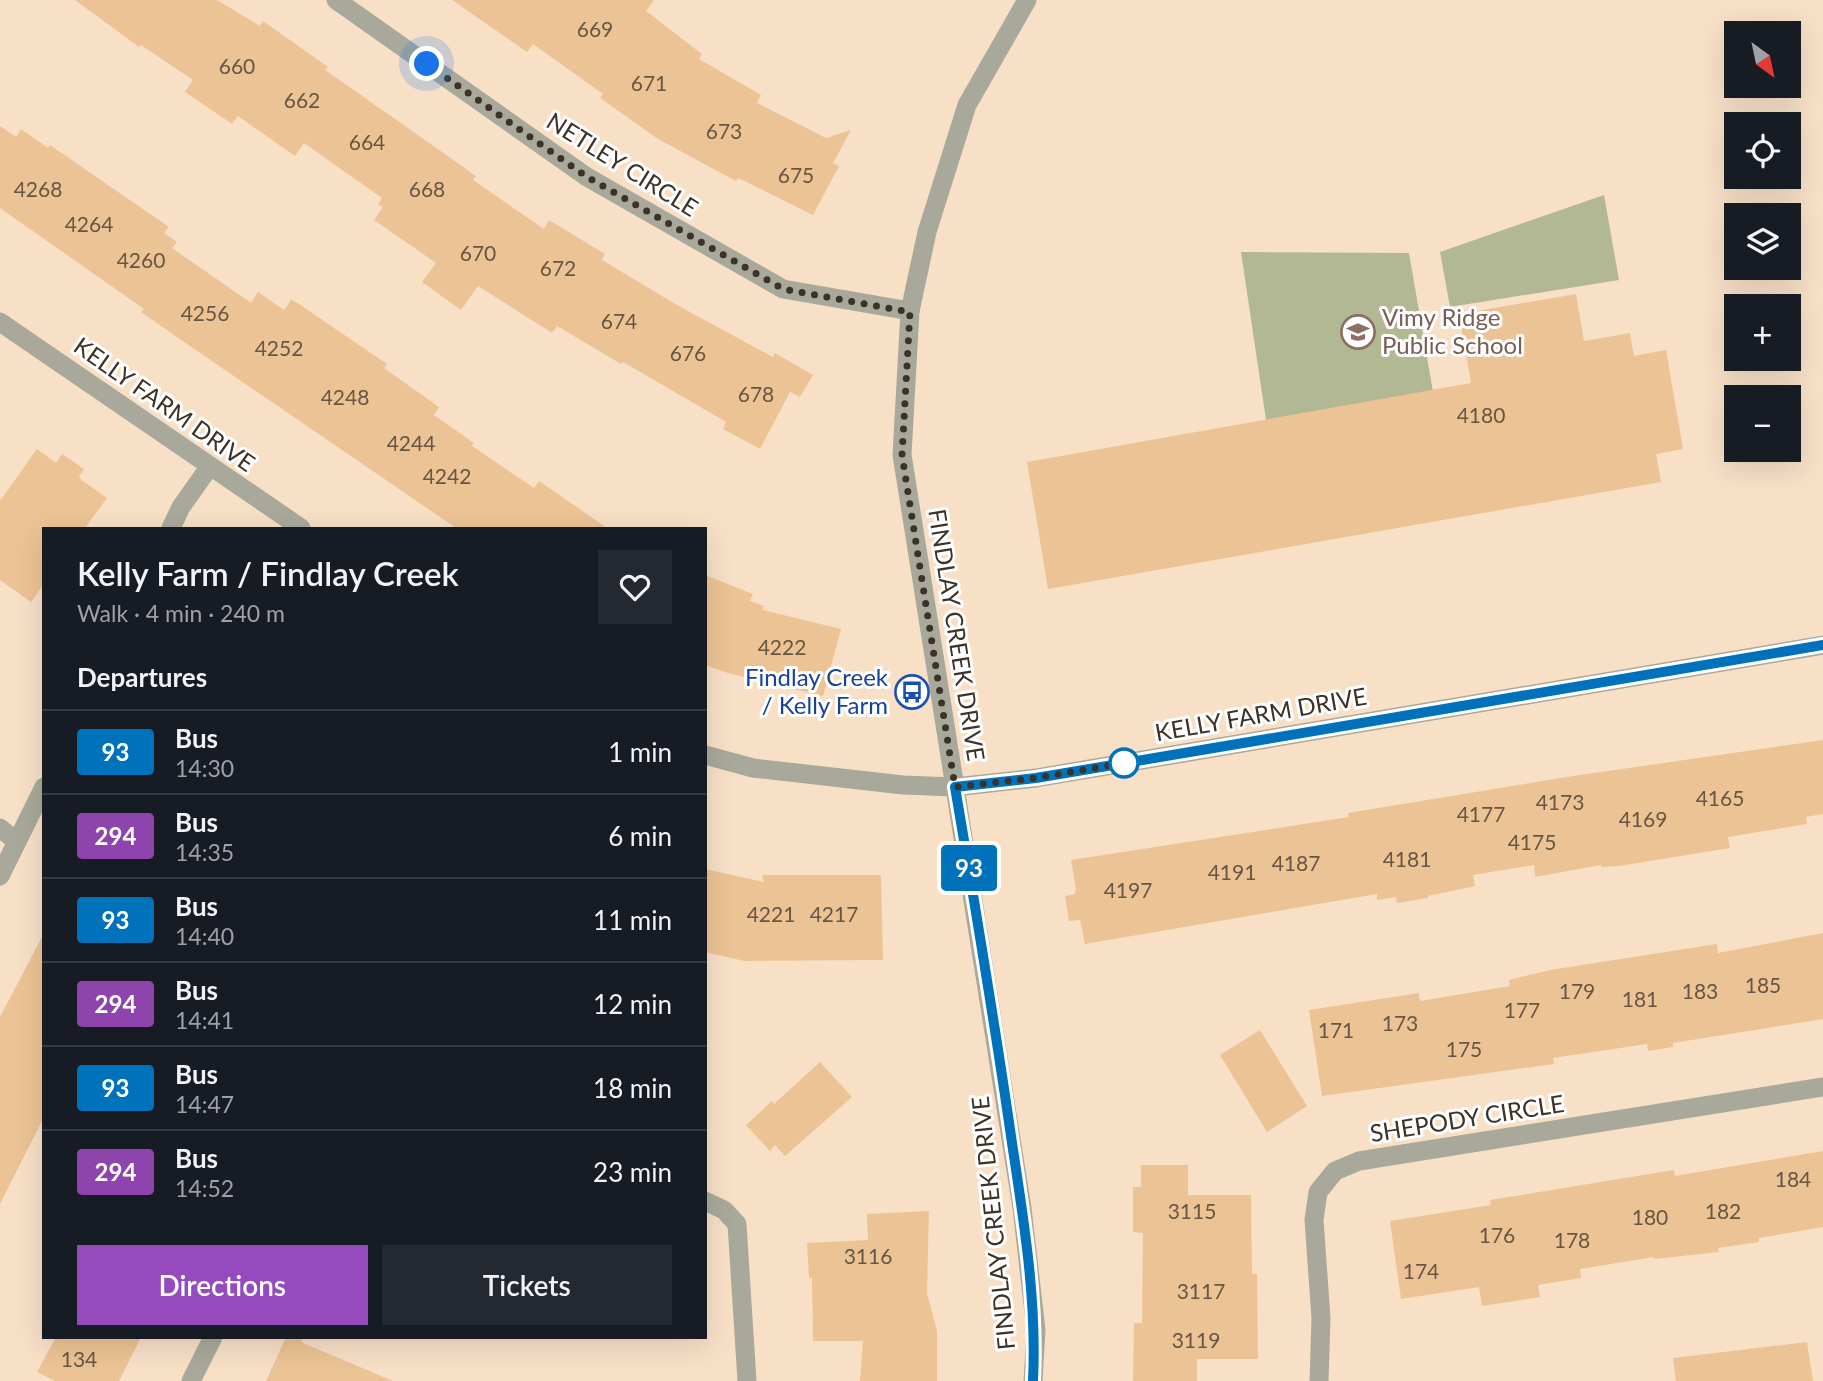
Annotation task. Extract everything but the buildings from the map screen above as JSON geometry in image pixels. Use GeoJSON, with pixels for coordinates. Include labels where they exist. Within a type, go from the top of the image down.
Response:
{"type":"FeatureCollection","features":[{"type":"Feature","properties":{"kind":"street","name":"NETLEY CIRCLE"},"geometry":{"type":"LineString","coordinates":[[336,0],[587,177],[783,289],[910,312]]}},
{"type":"Feature","properties":{"kind":"street","name":"FINDLAY CREEK DRIVE"},"geometry":{"type":"LineString","coordinates":[[1027,0],[967,105],[926,232],[910,312],[902,455],[992,1002],[1022,1208],[1036,1330],[1033,1381]]}},
{"type":"Feature","properties":{"kind":"street","name":"KELLY FARM DRIVE"},"geometry":{"type":"LineString","coordinates":[[0,322],[300,527]]}},
{"type":"Feature","properties":{"kind":"street"},"geometry":{"type":"LineString","coordinates":[[171,527],[181,507],[210,466]]}},
{"type":"Feature","properties":{"kind":"street","name":"KELLY FARM DRIVE"},"geometry":{"type":"LineString","coordinates":[[707,756],[753,768],[903,785],[955,787],[1036,778],[1823,645]]}},
{"type":"Feature","properties":{"kind":"street"},"geometry":{"type":"LineString","coordinates":[[0,876],[42,790]]}},
{"type":"Feature","properties":{"kind":"street"},"geometry":{"type":"LineString","coordinates":[[0,828],[17,842]]}},
{"type":"Feature","properties":{"kind":"street","name":"SHEPODY CIRCLE"},"geometry":{"type":"LineString","coordinates":[[1319,1381],[1321,1318],[1314,1220],[1318,1192],[1335,1171],[1359,1161],[1823,1087]]}},
{"type":"Feature","properties":{"kind":"street"},"geometry":{"type":"LineString","coordinates":[[707,1202],[724,1210],[737,1224],[747,1381]]}},
{"type":"Feature","properties":{"kind":"street"},"geometry":{"type":"LineString","coordinates":[[191,1381],[212,1339]]}},
{"type":"Feature","properties":{"kind":"green space"},"geometry":{"type":"Polygon","coordinates":[[[1604,195],[1619,280],[1450,307],[1440,252],[1604,195]]]}},
{"type":"Feature","properties":{"kind":"green space"},"geometry":{"type":"Polygon","coordinates":[[[1241,252],[1409,253],[1433,392],[1266,420],[1241,252]]]}},
{"type":"Feature","properties":{"kind":"bus line","name":"93"},"geometry":{"type":"LineString","coordinates":[[1033,1381],[1036,1330],[1022,1208],[992,1002],[955,787],[1036,778],[1823,645]]}},
{"type":"Feature","properties":{"kind":"place","name":"Vimy Ridge Public School"},"geometry":{"type":"Point","coordinates":[1358,332]}},
{"type":"Feature","properties":{"kind":"place","name":"Findlay Creek / Kelly Farm"},"geometry":{"type":"Point","coordinates":[912,692]}},
{"type":"Feature","properties":{"kind":"route"},"geometry":{"type":"LineString","coordinates":[[427,64],[587,177],[783,289],[910,312],[902,455],[955,787],[1036,778],[1124,763]]}}]}
